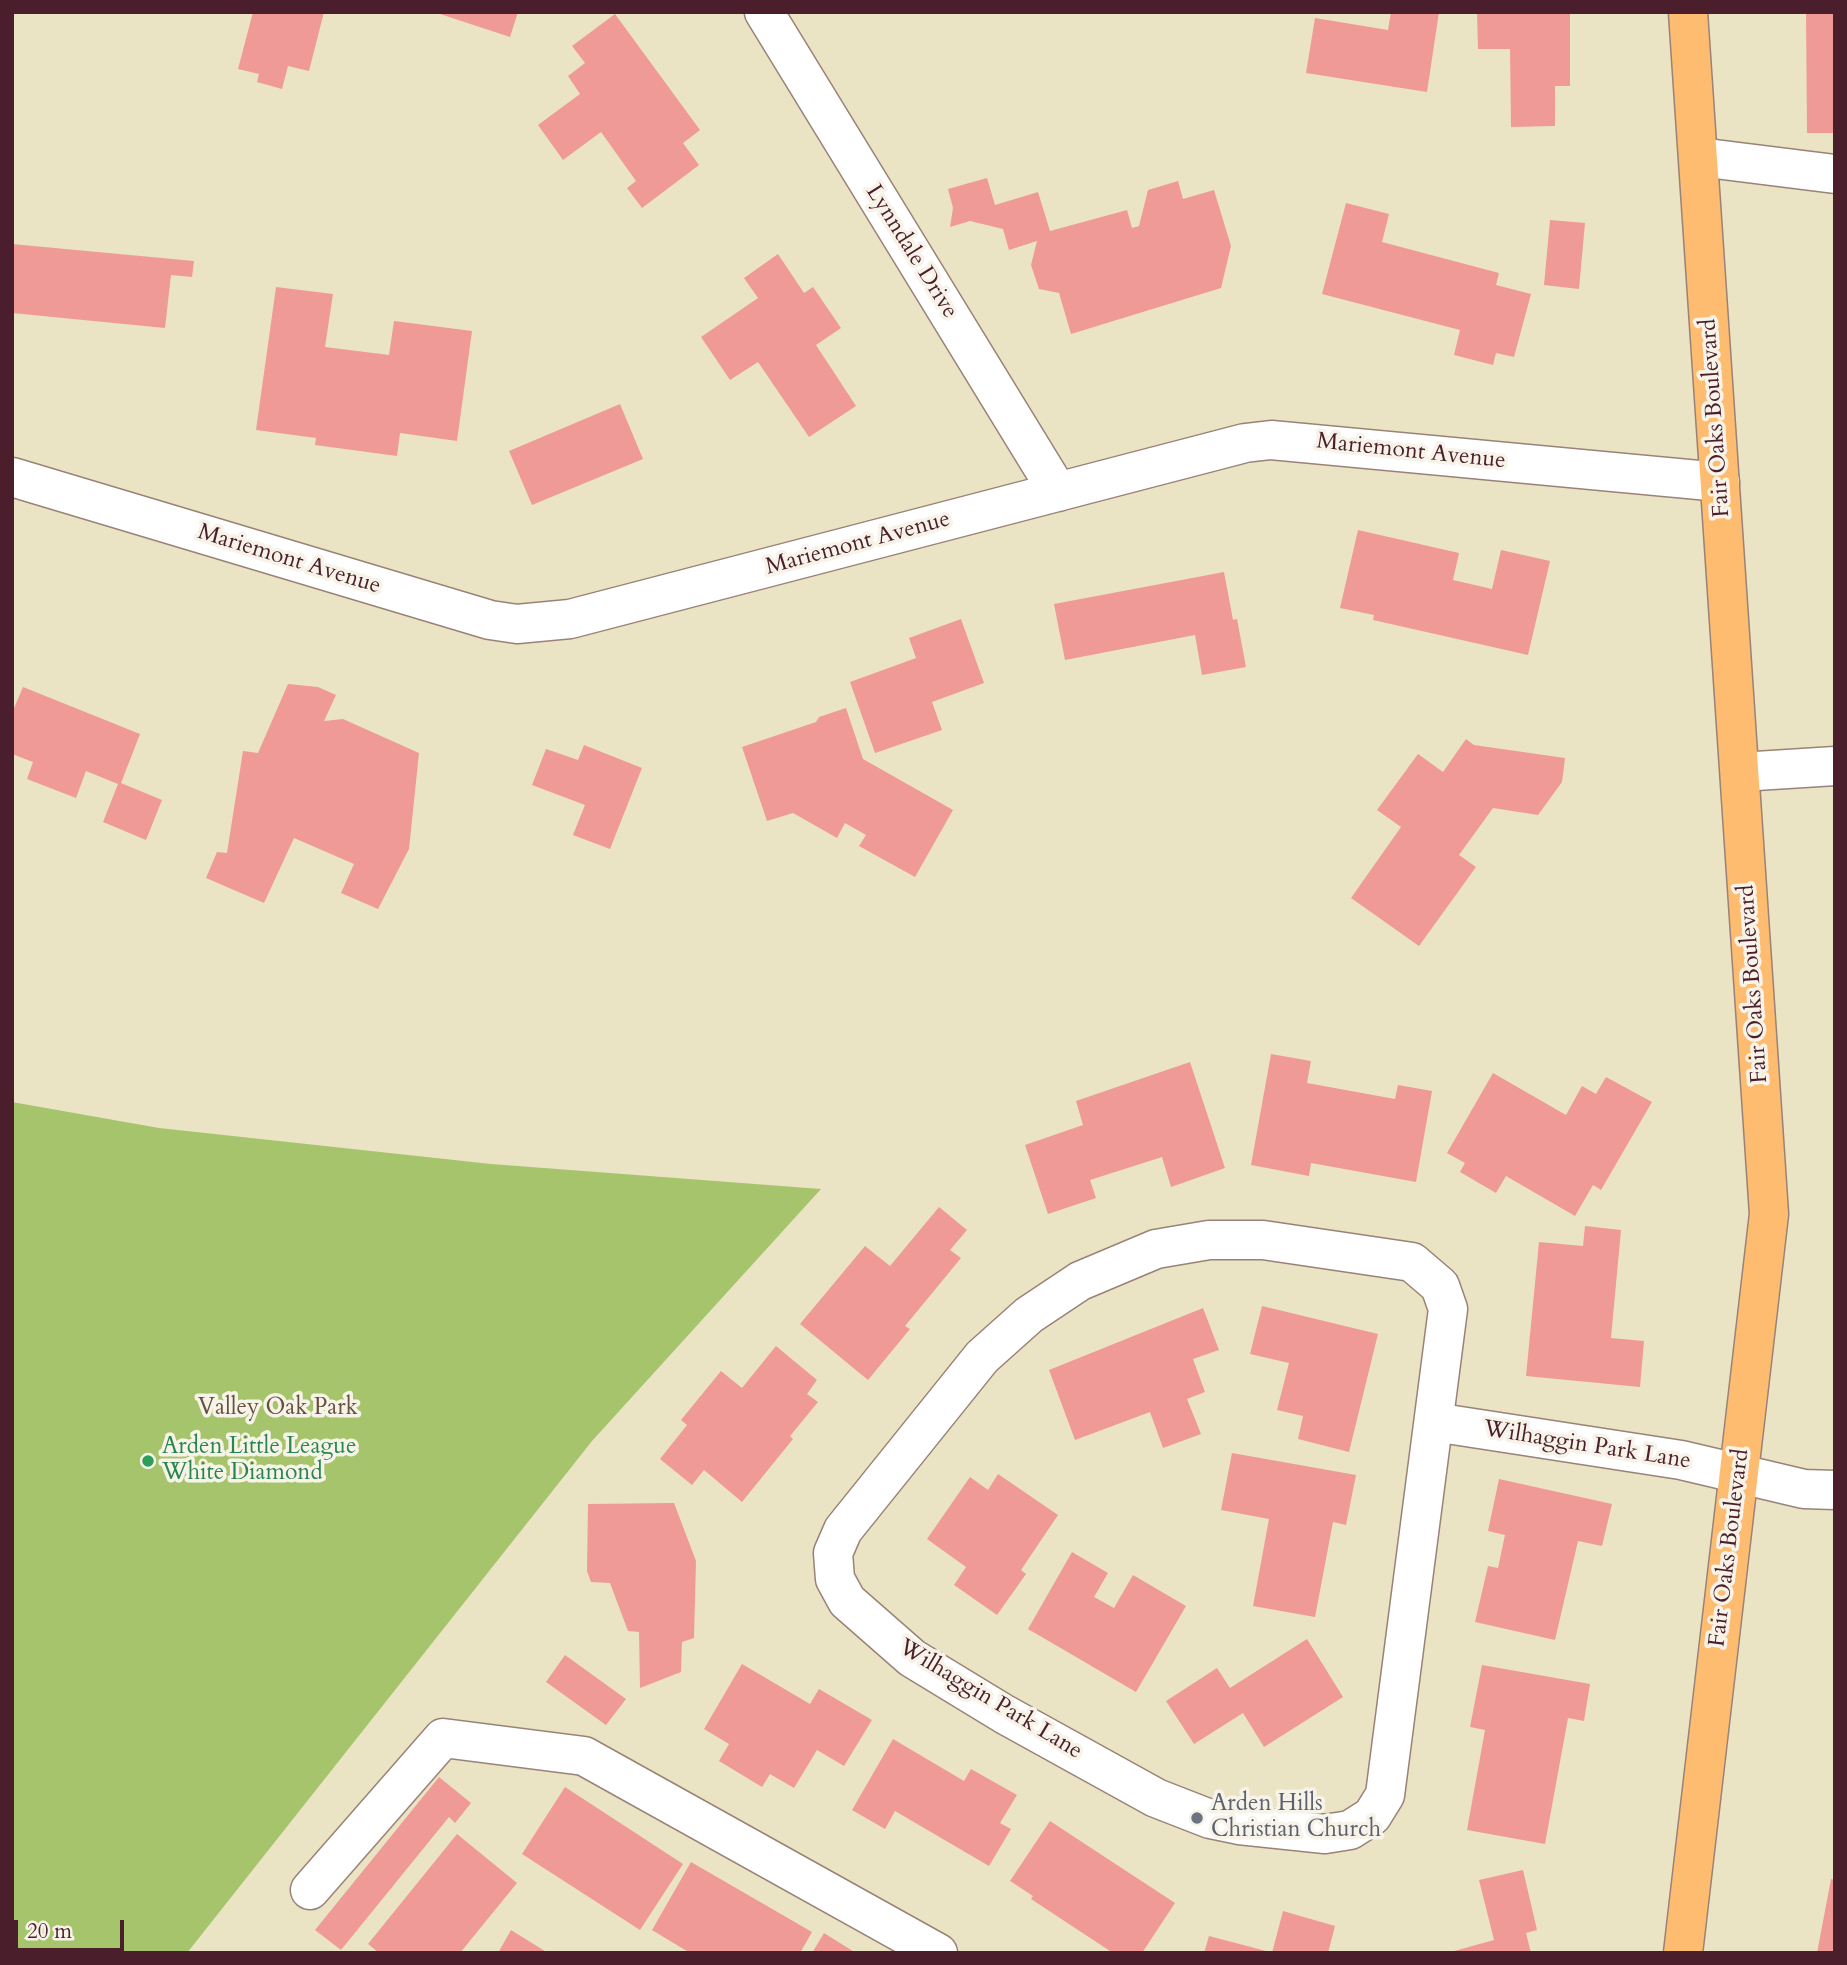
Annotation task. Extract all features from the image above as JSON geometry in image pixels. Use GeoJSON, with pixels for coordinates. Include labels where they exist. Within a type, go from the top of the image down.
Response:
{"type":"FeatureCollection","features":[{"type":"Feature","properties":{"kind":"main road","name":"Fair Oaks Boulevard"},"geometry":{"type":"LineString","coordinates":[[1683,1953],[1769,1214],[1688,12]]}},
{"type":"Feature","properties":{"kind":"street","name":"Lynndale Drive"},"geometry":{"type":"LineString","coordinates":[[764,12],[1058,492]]}},
{"type":"Feature","properties":{"kind":"street"},"geometry":{"type":"LineString","coordinates":[[1699,158],[1835,174]]}},
{"type":"Feature","properties":{"kind":"street","name":"Mariemont Avenue"},"geometry":{"type":"LineString","coordinates":[[12,477],[490,620],[517,624],[570,619],[1245,443],[1270,440],[1720,482]]}},
{"type":"Feature","properties":{"kind":"street"},"geometry":{"type":"LineString","coordinates":[[1740,772],[1835,766]]}},
{"type":"Feature","properties":{"kind":"street","name":"Wilhaggin Park Lane"},"geometry":{"type":"LineString","coordinates":[[1209,1240],[1263,1240],[1412,1262],[1440,1286],[1448,1309],[1434,1422],[1385,1795],[1372,1816],[1350,1830],[1325,1834],[1238,1825],[1210,1819],[1156,1798],[1004,1714],[912,1658],[847,1601],[835,1579],[833,1553],[843,1530],[982,1357],[1029,1315],[1080,1281],[1156,1249],[1209,1240]]}},
{"type":"Feature","properties":{"kind":"street","name":"Wilhaggin Park Lane"},"geometry":{"type":"LineString","coordinates":[[1434,1422],[1681,1460],[1804,1489],[1835,1490]]}},
{"type":"Feature","properties":{"kind":"street"},"geometry":{"type":"LineString","coordinates":[[310,1890],[443,1738],[584,1756],[938,1953]]}},
{"type":"Feature","properties":{"kind":"green space","name":"Valley Oak Park"},"geometry":{"type":"Polygon","coordinates":[[[12,1102],[159,1128],[491,1164],[821,1189],[592,1441],[187,1953],[12,1953],[12,1102]]]}},
{"type":"Feature","properties":{"kind":"building"},"geometry":{"type":"Polygon","coordinates":[[[253,12],[324,12],[309,71],[288,66],[282,89],[257,82],[259,74],[238,69],[253,12]]]}},
{"type":"Feature","properties":{"kind":"building"},"geometry":{"type":"Polygon","coordinates":[[[434,12],[518,12],[510,37],[434,12]]]}},
{"type":"Feature","properties":{"kind":"building"},"geometry":{"type":"Polygon","coordinates":[[[1391,12],[1439,12],[1427,92],[1306,73],[1315,18],[1388,30],[1391,12]]]}},
{"type":"Feature","properties":{"kind":"building"},"geometry":{"type":"Polygon","coordinates":[[[1477,12],[1570,12],[1570,86],[1555,86],[1555,126],[1511,127],[1510,49],[1478,49],[1477,12]]]}},
{"type":"Feature","properties":{"kind":"building"},"geometry":{"type":"Polygon","coordinates":[[[1806,12],[1835,12],[1835,133],[1807,133],[1806,12]]]}},
{"type":"Feature","properties":{"kind":"building"},"geometry":{"type":"Polygon","coordinates":[[[615,14],[700,130],[683,143],[699,165],[642,208],[627,188],[636,181],[601,132],[563,160],[538,125],[580,94],[568,76],[585,63],[572,46],[615,14]]]}},
{"type":"Feature","properties":{"kind":"building"},"geometry":{"type":"Polygon","coordinates":[[[987,178],[995,205],[1038,192],[1050,231],[1127,210],[1132,228],[1139,226],[1148,190],[1178,181],[1183,199],[1214,190],[1231,246],[1221,288],[1071,334],[1059,293],[1039,289],[1031,265],[1037,241],[1009,250],[1003,229],[970,221],[950,227],[953,208],[948,189],[987,178]]]}},
{"type":"Feature","properties":{"kind":"building"},"geometry":{"type":"Polygon","coordinates":[[[1346,203],[1389,214],[1382,242],[1499,273],[1496,285],[1531,294],[1514,357],[1496,353],[1493,365],[1454,355],[1460,330],[1322,294],[1346,203]]]}},
{"type":"Feature","properties":{"kind":"building"},"geometry":{"type":"Polygon","coordinates":[[[1550,220],[1585,223],[1579,289],[1544,285],[1550,220]]]}},
{"type":"Feature","properties":{"kind":"building"},"geometry":{"type":"Polygon","coordinates":[[[12,244],[194,261],[192,277],[171,275],[165,328],[12,313],[12,244]]]}},
{"type":"Feature","properties":{"kind":"building"},"geometry":{"type":"Polygon","coordinates":[[[778,254],[804,293],[813,287],[841,328],[816,345],[856,406],[809,437],[758,362],[730,380],[701,337],[758,298],[744,278],[778,254]]]}},
{"type":"Feature","properties":{"kind":"building"},"geometry":{"type":"Polygon","coordinates":[[[276,287],[333,294],[325,347],[389,355],[394,321],[472,331],[457,441],[400,433],[397,456],[315,445],[316,438],[256,430],[276,287]]]}},
{"type":"Feature","properties":{"kind":"building"},"geometry":{"type":"Polygon","coordinates":[[[620,404],[643,459],[532,505],[509,451],[620,404]]]}},
{"type":"Feature","properties":{"kind":"building"},"geometry":{"type":"Polygon","coordinates":[[[1358,530],[1459,553],[1453,580],[1492,589],[1501,550],[1550,561],[1528,655],[1373,620],[1374,615],[1340,608],[1358,530]]]}},
{"type":"Feature","properties":{"kind":"building"},"geometry":{"type":"Polygon","coordinates":[[[1224,572],[1246,667],[1202,675],[1195,635],[1065,660],[1054,604],[1224,572]]]}},
{"type":"Feature","properties":{"kind":"building"},"geometry":{"type":"Polygon","coordinates":[[[961,619],[984,683],[932,702],[942,730],[875,753],[850,682],[916,658],[909,638],[961,619]]]}},
{"type":"Feature","properties":{"kind":"building"},"geometry":{"type":"Polygon","coordinates":[[[288,684],[318,687],[336,695],[324,721],[343,719],[419,753],[409,849],[378,909],[341,893],[354,864],[294,838],[264,903],[206,878],[217,852],[227,853],[243,751],[258,753],[288,684]]]}},
{"type":"Feature","properties":{"kind":"building"},"geometry":{"type":"Polygon","coordinates":[[[23,687],[140,734],[121,783],[162,800],[146,840],[103,822],[118,784],[86,771],[76,798],[27,779],[33,762],[12,754],[12,713],[23,687]]]}},
{"type":"Feature","properties":{"kind":"building"},"geometry":{"type":"Polygon","coordinates":[[[846,708],[863,759],[953,810],[915,877],[859,846],[866,835],[845,823],[837,838],[793,813],[767,821],[742,747],[816,722],[819,717],[846,708]]]}},
{"type":"Feature","properties":{"kind":"building"},"geometry":{"type":"Polygon","coordinates":[[[1466,739],[1474,745],[1565,758],[1562,782],[1538,815],[1493,808],[1459,855],[1476,867],[1419,946],[1351,898],[1401,827],[1377,810],[1418,754],[1443,772],[1466,739]]]}},
{"type":"Feature","properties":{"kind":"building"},"geometry":{"type":"Polygon","coordinates":[[[584,745],[642,768],[610,849],[573,835],[585,805],[532,785],[546,749],[578,760],[584,745]]]}},
{"type":"Feature","properties":{"kind":"building"},"geometry":{"type":"Polygon","coordinates":[[[1271,1054],[1311,1061],[1307,1083],[1395,1099],[1398,1085],[1432,1091],[1416,1182],[1311,1163],[1309,1176],[1251,1165],[1271,1054]]]}},
{"type":"Feature","properties":{"kind":"building"},"geometry":{"type":"Polygon","coordinates":[[[1190,1062],[1225,1168],[1171,1187],[1162,1157],[1090,1180],[1096,1198],[1048,1214],[1025,1145],[1083,1125],[1076,1101],[1190,1062]]]}},
{"type":"Feature","properties":{"kind":"building"},"geometry":{"type":"Polygon","coordinates":[[[1493,1073],[1566,1115],[1582,1086],[1596,1094],[1606,1077],[1652,1102],[1601,1190],[1593,1185],[1575,1216],[1506,1176],[1496,1193],[1460,1172],[1465,1163],[1447,1153],[1493,1073]]]}},
{"type":"Feature","properties":{"kind":"building"},"geometry":{"type":"Polygon","coordinates":[[[939,1207],[967,1230],[950,1250],[961,1258],[905,1326],[910,1329],[868,1380],[800,1324],[865,1246],[890,1266],[939,1207]]]}},
{"type":"Feature","properties":{"kind":"building"},"geometry":{"type":"Polygon","coordinates":[[[1585,1226],[1621,1230],[1611,1338],[1644,1341],[1640,1387],[1526,1376],[1539,1242],[1583,1246],[1585,1226]]]}},
{"type":"Feature","properties":{"kind":"building"},"geometry":{"type":"Polygon","coordinates":[[[1262,1306],[1378,1334],[1349,1452],[1298,1439],[1303,1416],[1277,1410],[1289,1363],[1250,1354],[1262,1306]]]}},
{"type":"Feature","properties":{"kind":"building"},"geometry":{"type":"Polygon","coordinates":[[[1203,1308],[1219,1350],[1193,1359],[1205,1392],[1187,1399],[1201,1434],[1163,1448],[1150,1412],[1075,1440],[1049,1370],[1203,1308]]]}},
{"type":"Feature","properties":{"kind":"building"},"geometry":{"type":"Polygon","coordinates":[[[776,1346],[817,1380],[807,1394],[818,1402],[790,1436],[793,1439],[742,1502],[704,1470],[692,1485],[660,1459],[687,1425],[681,1420],[721,1371],[742,1388],[776,1346]]]}},
{"type":"Feature","properties":{"kind":"building"},"geometry":{"type":"Polygon","coordinates":[[[1232,1453],[1356,1475],[1346,1525],[1333,1522],[1315,1617],[1253,1606],[1269,1519],[1221,1510],[1232,1453]]]}},
{"type":"Feature","properties":{"kind":"building"},"geometry":{"type":"Polygon","coordinates":[[[998,1474],[1058,1515],[1021,1570],[1026,1574],[997,1615],[954,1585],[966,1567],[927,1539],[970,1477],[988,1490],[998,1474]]]}},
{"type":"Feature","properties":{"kind":"building"},"geometry":{"type":"Polygon","coordinates":[[[1499,1479],[1612,1504],[1602,1546],[1578,1541],[1555,1640],[1475,1622],[1488,1566],[1498,1568],[1505,1535],[1488,1531],[1499,1479]]]}},
{"type":"Feature","properties":{"kind":"building"},"geometry":{"type":"Polygon","coordinates":[[[674,1503],[696,1561],[694,1638],[682,1642],[681,1672],[640,1688],[639,1632],[628,1631],[610,1583],[591,1582],[587,1571],[588,1504],[674,1503]]]}},
{"type":"Feature","properties":{"kind":"building"},"geometry":{"type":"Polygon","coordinates":[[[1072,1552],[1108,1573],[1094,1597],[1114,1608],[1133,1575],[1186,1606],[1136,1692],[1028,1629],[1072,1552]]]}},
{"type":"Feature","properties":{"kind":"building"},"geometry":{"type":"Polygon","coordinates":[[[1307,1639],[1343,1697],[1264,1747],[1243,1713],[1194,1744],[1166,1701],[1217,1668],[1230,1688],[1307,1639]]]}},
{"type":"Feature","properties":{"kind":"building"},"geometry":{"type":"Polygon","coordinates":[[[565,1655],[626,1699],[606,1725],[546,1682],[565,1655]]]}},
{"type":"Feature","properties":{"kind":"building"},"geometry":{"type":"Polygon","coordinates":[[[742,1664],[810,1704],[819,1689],[872,1720],[844,1766],[817,1750],[794,1788],[770,1774],[762,1787],[719,1761],[729,1744],[704,1729],[742,1664]]]}},
{"type":"Feature","properties":{"kind":"building"},"geometry":{"type":"Polygon","coordinates":[[[1482,1665],[1590,1684],[1584,1721],[1568,1718],[1545,1844],[1467,1830],[1485,1730],[1470,1727],[1482,1665]]]}},
{"type":"Feature","properties":{"kind":"building"},"geometry":{"type":"Polygon","coordinates":[[[893,1739],[964,1781],[971,1769],[1017,1795],[1000,1823],[1011,1829],[989,1866],[895,1811],[885,1829],[852,1810],[893,1739]]]}},
{"type":"Feature","properties":{"kind":"building"},"geometry":{"type":"Polygon","coordinates":[[[439,1777],[471,1803],[455,1823],[449,1817],[341,1950],[315,1930],[439,1777]]]}},
{"type":"Feature","properties":{"kind":"building"},"geometry":{"type":"Polygon","coordinates":[[[565,1787],[683,1864],[640,1930],[522,1854],[565,1787]]]}},
{"type":"Feature","properties":{"kind":"building"},"geometry":{"type":"Polygon","coordinates":[[[1050,1821],[1175,1903],[1142,1953],[1113,1953],[1031,1899],[1033,1896],[1010,1881],[1050,1821]]]}},
{"type":"Feature","properties":{"kind":"building"},"geometry":{"type":"Polygon","coordinates":[[[457,1834],[517,1883],[460,1953],[379,1953],[368,1944],[457,1834]]]}},
{"type":"Feature","properties":{"kind":"building"},"geometry":{"type":"Polygon","coordinates":[[[691,1862],[812,1932],[800,1953],[690,1953],[652,1930],[691,1862]]]}},
{"type":"Feature","properties":{"kind":"building"},"geometry":{"type":"Polygon","coordinates":[[[1523,1870],[1537,1930],[1526,1933],[1531,1953],[1447,1953],[1494,1940],[1479,1880],[1523,1870]]]}},
{"type":"Feature","properties":{"kind":"building"},"geometry":{"type":"Polygon","coordinates":[[[1831,1879],[1835,1880],[1835,1953],[1817,1953],[1831,1879]]]}},
{"type":"Feature","properties":{"kind":"building"},"geometry":{"type":"Polygon","coordinates":[[[1283,1911],[1335,1926],[1328,1953],[1272,1953],[1283,1911]]]}},
{"type":"Feature","properties":{"kind":"building"},"geometry":{"type":"Polygon","coordinates":[[[511,1930],[548,1953],[498,1953],[511,1930]]]}},
{"type":"Feature","properties":{"kind":"building"},"geometry":{"type":"Polygon","coordinates":[[[824,1933],[856,1953],[812,1953],[824,1933]]]}},
{"type":"Feature","properties":{"kind":"building"},"geometry":{"type":"Polygon","coordinates":[[[1209,1936],[1270,1952],[1270,1953],[1204,1953],[1209,1936]]]}},
{"type":"Feature","properties":{"kind":"place","name":"Arden Little League White Diamond"},"geometry":{"type":"Point","coordinates":[148,1461]}},
{"type":"Feature","properties":{"kind":"place","name":"Arden Hills Christian Church"},"geometry":{"type":"Point","coordinates":[1197,1818]}}]}
